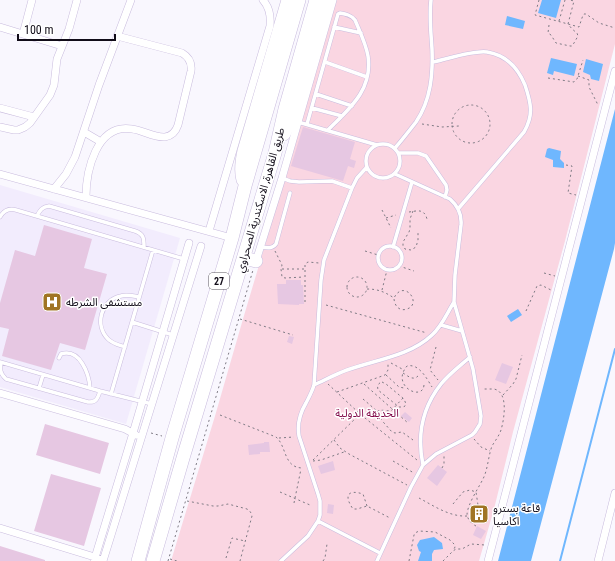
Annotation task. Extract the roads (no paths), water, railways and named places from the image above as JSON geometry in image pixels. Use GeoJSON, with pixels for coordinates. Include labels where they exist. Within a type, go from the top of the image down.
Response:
{"type":"FeatureCollection","features":[{"type":"Feature","properties":{"kind":"highway"},"geometry":{"type":"LineString","coordinates":[[245,186],[242,176],[244,151],[288,0]]}},
{"type":"Feature","properties":{"kind":"highway","name":"طريق القاهرة, الاسكندرية الصحراوي"},"geometry":{"type":"LineString","coordinates":[[138,561],[172,438],[232,238],[245,186],[299,0]]}},
{"type":"Feature","properties":{"kind":"highway","name":"طريق القاهرة, الاسكندرية الصحراوي"},"geometry":{"type":"LineString","coordinates":[[153,561],[183,458],[250,260],[285,109],[316,0]]}},
{"type":"Feature","properties":{"kind":"highway"},"geometry":{"type":"LineString","coordinates":[[278,144],[293,115],[326,0]]}},
{"type":"Feature","properties":{"kind":"street"},"geometry":{"type":"LineString","coordinates":[[23,34],[32,0]]}},
{"type":"Feature","properties":{"kind":"street"},"geometry":{"type":"LineString","coordinates":[[0,127],[14,130],[22,129],[28,125],[50,95],[55,80],[56,65],[69,29],[77,0]]}},
{"type":"Feature","properties":{"kind":"street"},"geometry":{"type":"LineString","coordinates":[[54,189],[66,174],[77,153],[99,85],[131,0]]}},
{"type":"Feature","properties":{"kind":"street"},"geometry":{"type":"LineString","coordinates":[[208,231],[270,26],[269,9],[263,0]]}},
{"type":"Feature","properties":{"kind":"street"},"geometry":{"type":"LineString","coordinates":[[250,260],[260,247],[282,178],[333,0]]}},
{"type":"Feature","properties":{"kind":"street"},"geometry":{"type":"LineString","coordinates":[[0,27],[62,46]]}},
{"type":"Feature","properties":{"kind":"street"},"geometry":{"type":"LineString","coordinates":[[86,198],[89,169],[93,157],[101,142],[110,133],[125,128],[162,137],[173,133],[177,128],[191,71],[191,62],[182,52],[117,36]]}},
{"type":"Feature","properties":{"kind":"street"},"geometry":{"type":"LineString","coordinates":[[488,561],[615,71]]}},
{"type":"Feature","properties":{"kind":"street"},"geometry":{"type":"LineString","coordinates":[[0,108],[34,117]]}},
{"type":"Feature","properties":{"kind":"street"},"geometry":{"type":"LineString","coordinates":[[84,132],[101,142]]}},
{"type":"Feature","properties":{"kind":"street"},"geometry":{"type":"LineString","coordinates":[[0,174],[232,238]]}},
{"type":"Feature","properties":{"kind":"street"},"geometry":{"type":"LineString","coordinates":[[94,559],[189,243]]}},
{"type":"Feature","properties":{"kind":"street"},"geometry":{"type":"LineString","coordinates":[[0,528],[94,559],[104,560],[201,246]]}},
{"type":"Feature","properties":{"kind":"street"},"geometry":{"type":"LineString","coordinates":[[0,393],[126,429],[141,438]]}},
{"type":"Feature","properties":{"kind":"street"},"geometry":{"type":"LineString","coordinates":[[598,561],[615,493]]}},
{"type":"Feature","properties":{"kind":"lane"},"geometry":{"type":"LineString","coordinates":[[395,148],[416,121],[428,96],[433,62],[430,14],[431,0]]}},
{"type":"Feature","properties":{"kind":"lane"},"geometry":{"type":"LineString","coordinates":[[307,124],[338,14],[341,13],[349,15],[353,18],[361,33],[368,56],[367,77],[363,90],[352,106],[328,130]]}},
{"type":"Feature","properties":{"kind":"lane"},"geometry":{"type":"LineString","coordinates":[[334,27],[361,33]]}},
{"type":"Feature","properties":{"kind":"lane"},"geometry":{"type":"LineString","coordinates":[[433,62],[474,52],[498,54],[508,60],[520,74],[531,103],[530,118],[524,132],[458,209]]}},
{"type":"Feature","properties":{"kind":"lane"},"geometry":{"type":"LineString","coordinates":[[324,62],[367,77]]}},
{"type":"Feature","properties":{"kind":"lane"},"geometry":{"type":"LineString","coordinates":[[316,94],[352,106]]}},
{"type":"Feature","properties":{"kind":"lane"},"geometry":{"type":"LineString","coordinates":[[312,108],[342,116]]}},
{"type":"Feature","properties":{"kind":"lane"},"geometry":{"type":"LineString","coordinates":[[298,122],[377,145],[386,144],[395,148],[401,160],[399,168],[392,177],[384,179],[377,177],[371,173],[367,167],[367,155],[371,149],[377,145]]}},
{"type":"Feature","properties":{"kind":"lane"},"geometry":{"type":"LineString","coordinates":[[398,153],[418,153],[426,156],[446,185],[447,190],[445,197]]}},
{"type":"Feature","properties":{"kind":"lane"},"geometry":{"type":"LineString","coordinates":[[281,561],[308,536],[318,521],[320,515],[320,501],[299,436],[298,426],[300,416],[312,393],[314,385],[319,304],[324,263],[352,188],[357,178],[367,167]]}},
{"type":"Feature","properties":{"kind":"lane"},"geometry":{"type":"LineString","coordinates":[[377,561],[411,487],[423,466],[432,457],[443,450],[472,435],[478,428],[481,420],[474,369],[454,302],[455,275],[462,225],[461,215],[453,202],[445,197],[395,174]]}},
{"type":"Feature","properties":{"kind":"lane"},"geometry":{"type":"LineString","coordinates":[[282,178],[295,182],[332,182],[352,188]]}},
{"type":"Feature","properties":{"kind":"lane"},"geometry":{"type":"LineString","coordinates":[[393,247],[412,182]]}},
{"type":"Feature","properties":{"kind":"lane"},"geometry":{"type":"LineString","coordinates":[[260,247],[272,247],[277,242],[290,193]]}},
{"type":"Feature","properties":{"kind":"lane"},"geometry":{"type":"LineString","coordinates":[[37,216],[43,207],[49,206],[140,232],[143,236],[144,248]]}},
{"type":"Feature","properties":{"kind":"lane"},"geometry":{"type":"LineString","coordinates":[[0,216],[3,212],[11,209],[16,210],[184,259]]}},
{"type":"Feature","properties":{"kind":"lane"},"geometry":{"type":"LineString","coordinates":[[386,247],[393,247],[400,253],[401,262],[396,268],[387,270],[381,266],[378,255],[386,247]]}},
{"type":"Feature","properties":{"kind":"lane"},"geometry":{"type":"LineString","coordinates":[[111,394],[152,250]]}},
{"type":"Feature","properties":{"kind":"lane"},"geometry":{"type":"LineString","coordinates":[[125,348],[114,344],[107,339],[102,332],[100,323],[101,315],[107,304],[113,298],[126,295],[139,297]]}},
{"type":"Feature","properties":{"kind":"lane"},"geometry":{"type":"LineString","coordinates":[[314,385],[347,370],[413,348],[426,340],[441,325],[454,302]]}},
{"type":"Feature","properties":{"kind":"lane"},"geometry":{"type":"LineString","coordinates":[[132,322],[173,335]]}},
{"type":"Feature","properties":{"kind":"lane"},"geometry":{"type":"LineString","coordinates":[[441,325],[462,331]]}},
{"type":"Feature","properties":{"kind":"lane"},"geometry":{"type":"LineString","coordinates":[[59,358],[61,354],[65,352],[78,358],[88,374],[90,388]]}},
{"type":"Feature","properties":{"kind":"lane"},"geometry":{"type":"LineString","coordinates":[[423,466],[420,443],[426,410],[441,384],[470,357]]}},
{"type":"Feature","properties":{"kind":"lane"},"geometry":{"type":"LineString","coordinates":[[100,391],[98,398],[90,403],[4,378],[0,371],[0,362],[100,391],[152,404]]}},
{"type":"Feature","properties":{"kind":"lane"},"geometry":{"type":"LineString","coordinates":[[39,388],[43,375]]}},
{"type":"Feature","properties":{"kind":"lane"},"geometry":{"type":"LineString","coordinates":[[318,521],[380,553]]}},
{"type":"Feature","properties":{"kind":"water"},"geometry":{"type":"Polygon","coordinates":[[[542,0],[561,0],[556,18],[538,13],[542,0]]]}},
{"type":"Feature","properties":{"kind":"water"},"geometry":{"type":"Polygon","coordinates":[[[507,16],[525,21],[523,29],[505,25],[507,16]]]}},
{"type":"Feature","properties":{"kind":"water"},"geometry":{"type":"Polygon","coordinates":[[[551,58],[577,64],[574,76],[554,71],[553,75],[547,73],[551,58]]]}},
{"type":"Feature","properties":{"kind":"water"},"geometry":{"type":"Polygon","coordinates":[[[586,59],[603,64],[599,81],[591,79],[590,75],[583,72],[586,59]]]}},
{"type":"Feature","properties":{"kind":"water"},"geometry":{"type":"Polygon","coordinates":[[[615,109],[614,249],[531,561],[498,561],[615,109]]]}},
{"type":"Feature","properties":{"kind":"water"},"geometry":{"type":"Polygon","coordinates":[[[549,148],[561,151],[560,159],[564,163],[564,168],[553,167],[553,160],[545,157],[547,149],[549,148]]]}},
{"type":"Feature","properties":{"kind":"water"},"geometry":{"type":"Polygon","coordinates":[[[518,309],[522,315],[511,322],[507,316],[518,309]]]}},
{"type":"Feature","properties":{"kind":"water"},"geometry":{"type":"Polygon","coordinates":[[[434,537],[442,543],[443,549],[434,550],[432,554],[432,561],[418,561],[421,552],[419,551],[417,545],[420,540],[434,537]]]}},
{"type":"Feature","properties":{"kind":"waterway"},"geometry":{"type":"LineString","coordinates":[[560,561],[615,349]]}},
{"type":"Feature","properties":{"kind":"place","name":"مستشفى الشرطه"},"geometry":{"type":"Point","coordinates":[52,302]}},
{"type":"Feature","properties":{"kind":"place","name":"قاعة بسترو اكاسيا"},"geometry":{"type":"Point","coordinates":[479,514]}},
{"type":"Feature","properties":{"kind":"park label","name":"الحديقة الدولية"},"geometry":{"type":"Point","coordinates":[367,413]}}]}
